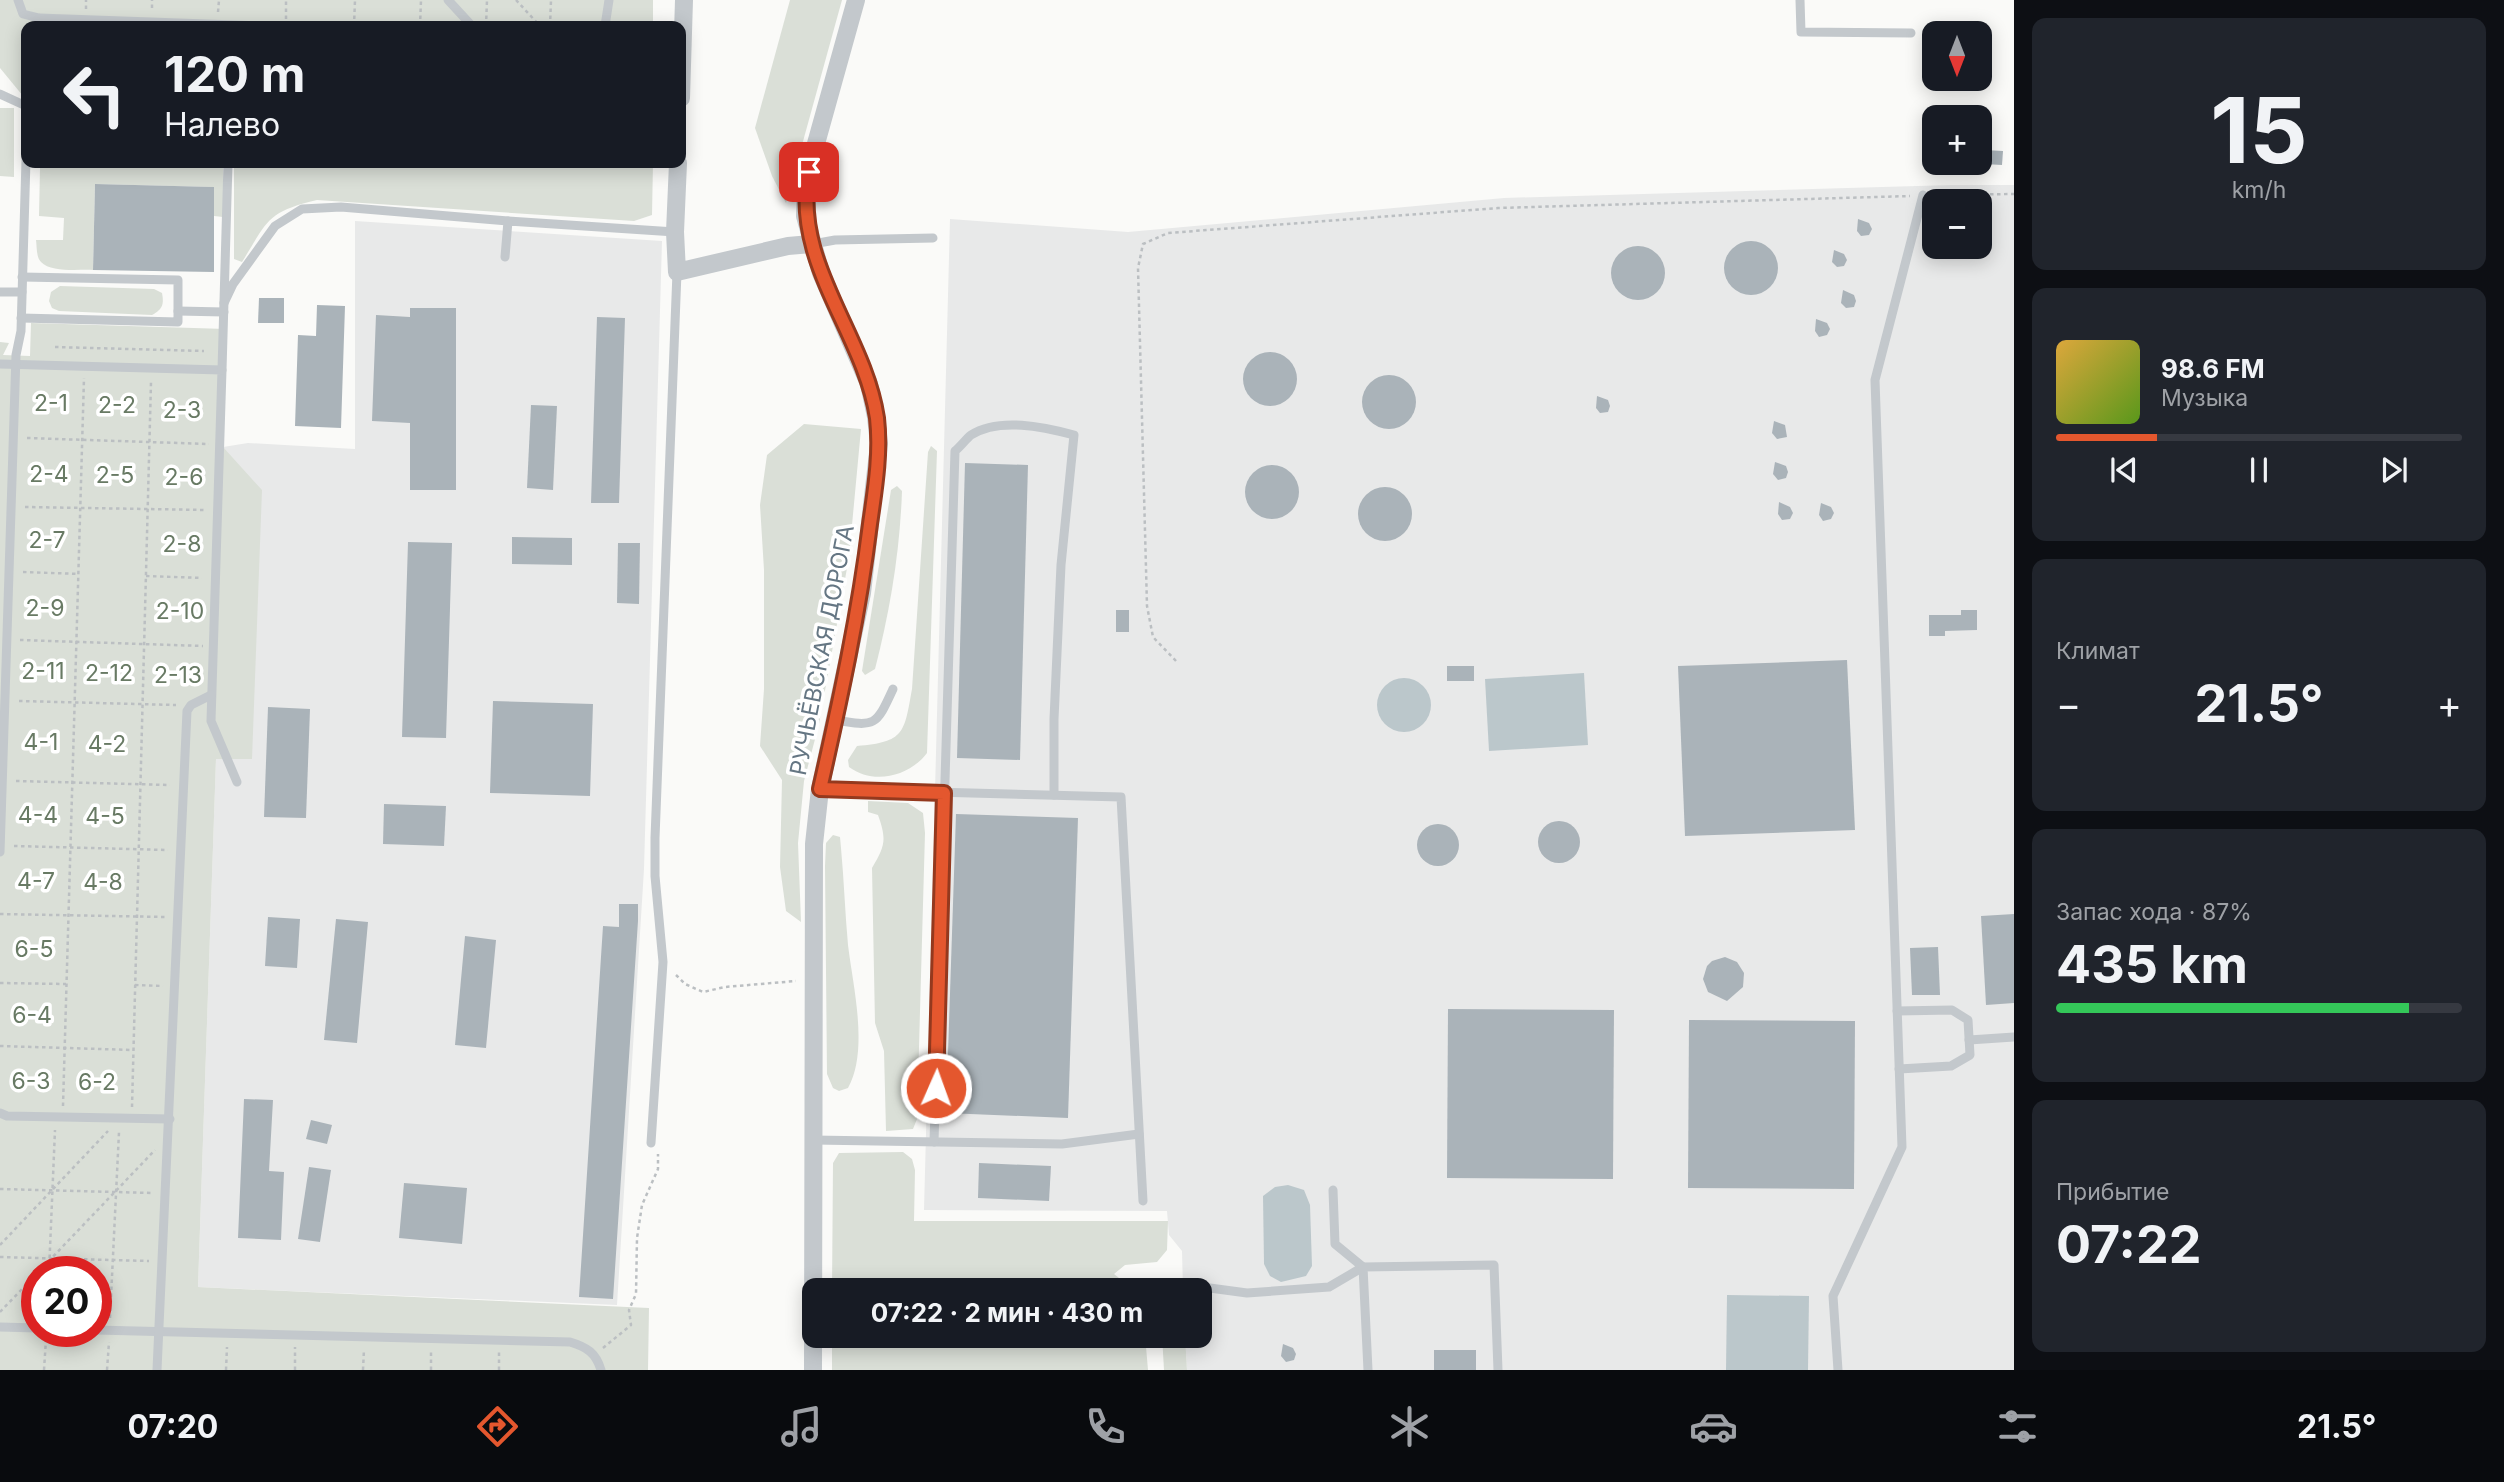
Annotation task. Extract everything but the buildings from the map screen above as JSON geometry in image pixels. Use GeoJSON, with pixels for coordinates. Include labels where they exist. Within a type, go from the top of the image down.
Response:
{"type":"FeatureCollection","features":[{"type":"Feature","properties":{"kind":"street"},"geometry":{"type":"LineString","coordinates":[[683,21],[684,0]]}},
{"type":"Feature","properties":{"kind":"street","name":"РУЧЬЁВСКАЯ ДОРОГА"},"geometry":{"type":"LineString","coordinates":[[813,1370],[814,844],[820,789],[862,593],[879,444],[869,384],[821,273],[805,216],[806,186],[812,158],[856,0]]}},
{"type":"Feature","properties":{"kind":"street"},"geometry":{"type":"LineString","coordinates":[[678,168],[675,232],[677,272],[788,246],[811,244]]}},
{"type":"Feature","properties":{"kind":"lane"},"geometry":{"type":"LineString","coordinates":[[18,0],[23,14],[39,18],[123,21]]}},
{"type":"Feature","properties":{"kind":"lane"},"geometry":{"type":"LineString","coordinates":[[448,0],[467,21]]}},
{"type":"Feature","properties":{"kind":"lane"},"geometry":{"type":"LineString","coordinates":[[607,21],[609,0]]}},
{"type":"Feature","properties":{"kind":"lane"},"geometry":{"type":"LineString","coordinates":[[1800,0],[1801,32],[1912,33]]}},
{"type":"Feature","properties":{"kind":"lane"},"geometry":{"type":"LineString","coordinates":[[0,94],[21,104]]}},
{"type":"Feature","properties":{"kind":"lane"},"geometry":{"type":"LineString","coordinates":[[0,852],[15,365],[21,318],[26,168]]}},
{"type":"Feature","properties":{"kind":"lane"},"geometry":{"type":"LineString","coordinates":[[228,168],[211,721],[237,782]]}},
{"type":"Feature","properties":{"kind":"lane"},"geometry":{"type":"LineString","coordinates":[[1838,1370],[1833,1296],[1902,1147],[1875,380],[1922,199]]}},
{"type":"Feature","properties":{"kind":"lane"},"geometry":{"type":"LineString","coordinates":[[224,308],[233,284],[275,226],[302,209],[341,207],[675,232]]}},
{"type":"Feature","properties":{"kind":"lane"},"geometry":{"type":"LineString","coordinates":[[505,257],[508,221]]}},
{"type":"Feature","properties":{"kind":"lane"},"geometry":{"type":"LineString","coordinates":[[811,244],[835,240],[933,238]]}},
{"type":"Feature","properties":{"kind":"lane"},"geometry":{"type":"LineString","coordinates":[[651,1143],[663,962],[655,876],[655,838],[677,272]]}},
{"type":"Feature","properties":{"kind":"lane"},"geometry":{"type":"LineString","coordinates":[[21,318],[178,322],[178,280],[22,277]]}},
{"type":"Feature","properties":{"kind":"lane"},"geometry":{"type":"LineString","coordinates":[[0,292],[22,292]]}},
{"type":"Feature","properties":{"kind":"lane"},"geometry":{"type":"LineString","coordinates":[[178,311],[224,308]]}},
{"type":"Feature","properties":{"kind":"lane"},"geometry":{"type":"LineString","coordinates":[[0,364],[222,370]]}},
{"type":"Feature","properties":{"kind":"lane"},"geometry":{"type":"LineString","coordinates":[[934,1142],[956,450],[971,435],[988,428],[1048,428],[1074,435],[1061,565],[1054,719],[1054,795]]}},
{"type":"Feature","properties":{"kind":"lane"},"geometry":{"type":"LineString","coordinates":[[835,720],[871,723],[881,716],[893,689]]}},
{"type":"Feature","properties":{"kind":"lane"},"geometry":{"type":"LineString","coordinates":[[157,1370],[187,711],[191,705],[211,695]]}},
{"type":"Feature","properties":{"kind":"lane"},"geometry":{"type":"LineString","coordinates":[[820,789],[1121,797],[1143,1201]]}},
{"type":"Feature","properties":{"kind":"lane"},"geometry":{"type":"LineString","coordinates":[[1897,1011],[1952,1010],[1968,1020],[1970,1055],[1951,1066],[1899,1069]]}},
{"type":"Feature","properties":{"kind":"lane"},"geometry":{"type":"LineString","coordinates":[[1969,1040],[2014,1037]]}},
{"type":"Feature","properties":{"kind":"lane"},"geometry":{"type":"LineString","coordinates":[[0,1113],[7,1116],[170,1119]]}},
{"type":"Feature","properties":{"kind":"lane"},"geometry":{"type":"LineString","coordinates":[[812,1140],[1062,1144],[1139,1134]]}},
{"type":"Feature","properties":{"kind":"lane"},"geometry":{"type":"LineString","coordinates":[[1333,1190],[1335,1244],[1363,1267],[1368,1370]]}},
{"type":"Feature","properties":{"kind":"lane"},"geometry":{"type":"LineString","coordinates":[[1212,1290],[1247,1293],[1329,1286],[1363,1267],[1494,1265],[1498,1370]]}},
{"type":"Feature","properties":{"kind":"lane"},"geometry":{"type":"LineString","coordinates":[[0,1327],[21,1328]]}},
{"type":"Feature","properties":{"kind":"lane"},"geometry":{"type":"LineString","coordinates":[[112,1330],[570,1342],[584,1346],[595,1355],[601,1370]]}},
{"type":"Feature","properties":{"kind":"path"},"geometry":{"type":"LineString","coordinates":[[286,0],[286,21]]}},
{"type":"Feature","properties":{"kind":"path"},"geometry":{"type":"LineString","coordinates":[[354,21],[355,0]]}},
{"type":"Feature","properties":{"kind":"path"},"geometry":{"type":"LineString","coordinates":[[420,21],[421,0]]}},
{"type":"Feature","properties":{"kind":"path"},"geometry":{"type":"LineString","coordinates":[[486,21],[487,0]]}},
{"type":"Feature","properties":{"kind":"path"},"geometry":{"type":"LineString","coordinates":[[516,0],[535,21]]}},
{"type":"Feature","properties":{"kind":"path"},"geometry":{"type":"LineString","coordinates":[[550,21],[551,0]]}},
{"type":"Feature","properties":{"kind":"path"},"geometry":{"type":"LineString","coordinates":[[1992,194],[2014,194]]}},
{"type":"Feature","properties":{"kind":"path"},"geometry":{"type":"LineString","coordinates":[[1176,661],[1153,637],[1147,606],[1138,268],[1143,244],[1168,233],[1498,208],[1922,195]]}},
{"type":"Feature","properties":{"kind":"path"},"geometry":{"type":"LineString","coordinates":[[55,348],[204,351]]}},
{"type":"Feature","properties":{"kind":"path"},"geometry":{"type":"LineString","coordinates":[[49,1256],[52,1190],[65,1048],[85,367]]}},
{"type":"Feature","properties":{"kind":"path"},"geometry":{"type":"LineString","coordinates":[[131,1118],[151,368]]}},
{"type":"Feature","properties":{"kind":"path"},"geometry":{"type":"LineString","coordinates":[[13,438],[219,445]]}},
{"type":"Feature","properties":{"kind":"path"},"geometry":{"type":"LineString","coordinates":[[11,506],[217,511]]}},
{"type":"Feature","properties":{"kind":"path"},"geometry":{"type":"LineString","coordinates":[[9,572],[79,574]]}},
{"type":"Feature","properties":{"kind":"path"},"geometry":{"type":"LineString","coordinates":[[146,576],[215,578]]}},
{"type":"Feature","properties":{"kind":"path"},"geometry":{"type":"LineString","coordinates":[[7,640],[213,646]]}},
{"type":"Feature","properties":{"kind":"path"},"geometry":{"type":"LineString","coordinates":[[5,701],[191,705]]}},
{"type":"Feature","properties":{"kind":"path"},"geometry":{"type":"LineString","coordinates":[[2,781],[184,786]]}},
{"type":"Feature","properties":{"kind":"path"},"geometry":{"type":"LineString","coordinates":[[0,846],[181,850]]}},
{"type":"Feature","properties":{"kind":"path"},"geometry":{"type":"LineString","coordinates":[[0,914],[178,918]]}},
{"type":"Feature","properties":{"kind":"path"},"geometry":{"type":"LineString","coordinates":[[663,962],[685,984],[703,992],[725,987],[813,981]]}},
{"type":"Feature","properties":{"kind":"path"},"geometry":{"type":"LineString","coordinates":[[0,983],[66,984]]}},
{"type":"Feature","properties":{"kind":"path"},"geometry":{"type":"LineString","coordinates":[[135,985],[175,986]]}},
{"type":"Feature","properties":{"kind":"path"},"geometry":{"type":"LineString","coordinates":[[0,1046],[133,1050]]}},
{"type":"Feature","properties":{"kind":"path"},"geometry":{"type":"LineString","coordinates":[[0,1245],[120,1118]]}},
{"type":"Feature","properties":{"kind":"path"},"geometry":{"type":"LineString","coordinates":[[112,1278],[120,1118]]}},
{"type":"Feature","properties":{"kind":"path"},"geometry":{"type":"LineString","coordinates":[[52,1256],[169,1135]]}},
{"type":"Feature","properties":{"kind":"path"},"geometry":{"type":"LineString","coordinates":[[595,1355],[631,1325],[629,1310],[636,1294],[637,1238],[642,1205],[658,1169],[660,1156],[651,1143]]}},
{"type":"Feature","properties":{"kind":"path"},"geometry":{"type":"LineString","coordinates":[[0,1189],[167,1194]]}},
{"type":"Feature","properties":{"kind":"path"},"geometry":{"type":"LineString","coordinates":[[0,1257],[21,1258]]}},
{"type":"Feature","properties":{"kind":"path"},"geometry":{"type":"LineString","coordinates":[[113,1260],[163,1261]]}},
{"type":"Feature","properties":{"kind":"path"},"geometry":{"type":"LineString","coordinates":[[0,1312],[21,1289]]}},
{"type":"Feature","properties":{"kind":"path"},"geometry":{"type":"LineString","coordinates":[[226,1370],[227,1333]]}},
{"type":"Feature","properties":{"kind":"path"},"geometry":{"type":"LineString","coordinates":[[295,1370],[296,1334]]}},
{"type":"Feature","properties":{"kind":"path"},"geometry":{"type":"LineString","coordinates":[[363,1370],[365,1335]]}},
{"type":"Feature","properties":{"kind":"path"},"geometry":{"type":"LineString","coordinates":[[430,1370],[432,1338]]}},
{"type":"Feature","properties":{"kind":"path"},"geometry":{"type":"LineString","coordinates":[[499,1370],[500,1340]]}},
{"type":"Feature","properties":{"kind":"path"},"geometry":{"type":"LineString","coordinates":[[44,1370],[45,1347]]}},
{"type":"Feature","properties":{"kind":"path"},"geometry":{"type":"LineString","coordinates":[[107,1370],[108,1347]]}},
{"type":"Feature","properties":{"kind":"shaded area"},"geometry":{"type":"Polygon","coordinates":[[[2014,185],[2014,1370],[1187,1370],[1186,1348],[1212,1348],[1212,1278],[1183,1278],[1182,1251],[1169,1235],[1167,1211],[924,1210],[950,219],[1128,232],[1504,198],[2014,185]]]}},
{"type":"Feature","properties":{"kind":"shaded area"},"geometry":{"type":"Polygon","coordinates":[[[355,221],[662,241],[644,869],[617,1305],[198,1287],[216,758],[252,759],[223,447],[248,443],[355,449],[355,221]]]}},
{"type":"Feature","properties":{"kind":"shaded area"},"geometry":{"type":"Polygon","coordinates":[[[1584,673],[1588,745],[1489,751],[1485,679],[1584,673]]]}},
{"type":"Feature","properties":{"kind":"shaded area"},"geometry":{"type":"Polygon","coordinates":[[[1404,678],[1423,686],[1431,705],[1423,724],[1404,732],[1385,724],[1377,705],[1385,686],[1404,678]]]}},
{"type":"Feature","properties":{"kind":"shaded area"},"geometry":{"type":"Polygon","coordinates":[[[1288,1185],[1304,1190],[1310,1205],[1312,1266],[1306,1276],[1281,1282],[1270,1276],[1264,1264],[1263,1196],[1275,1187],[1288,1185]]]}},
{"type":"Feature","properties":{"kind":"shaded area"},"geometry":{"type":"Polygon","coordinates":[[[1727,1295],[1809,1296],[1808,1370],[1726,1370],[1727,1295]]]}},
{"type":"Feature","properties":{"kind":"green space"},"geometry":{"type":"Polygon","coordinates":[[[0,0],[653,0],[653,21],[21,21],[21,94],[0,68],[0,0]]]}},
{"type":"Feature","properties":{"kind":"green space"},"geometry":{"type":"Polygon","coordinates":[[[790,0],[842,0],[786,203],[772,176],[755,128],[790,0]]]}},
{"type":"Feature","properties":{"kind":"green space"},"geometry":{"type":"Polygon","coordinates":[[[0,108],[14,108],[14,177],[0,176],[0,108]]]}},
{"type":"Feature","properties":{"kind":"green space"},"geometry":{"type":"Polygon","coordinates":[[[40,168],[223,168],[223,217],[214,216],[213,187],[95,184],[93,270],[51,268],[39,260],[36,240],[63,240],[64,218],[39,216],[40,168]]]}},
{"type":"Feature","properties":{"kind":"green space"},"geometry":{"type":"Polygon","coordinates":[[[234,168],[653,168],[652,215],[634,221],[317,200],[278,214],[264,227],[242,262],[234,259],[234,168]]]}},
{"type":"Feature","properties":{"kind":"green space"},"geometry":{"type":"Polygon","coordinates":[[[60,286],[154,289],[162,293],[163,303],[152,315],[59,311],[52,308],[49,301],[51,292],[60,286]]]}},
{"type":"Feature","properties":{"kind":"green space"},"geometry":{"type":"Polygon","coordinates":[[[31,323],[226,329],[223,447],[262,490],[252,759],[216,759],[198,1287],[649,1308],[648,1370],[0,1370],[0,342],[9,343],[3,355],[30,356],[31,323]]]}},
{"type":"Feature","properties":{"kind":"green space"},"geometry":{"type":"Polygon","coordinates":[[[804,424],[861,429],[849,557],[819,724],[804,781],[798,843],[801,922],[786,911],[780,867],[782,780],[760,746],[764,689],[764,570],[760,505],[767,455],[804,424]]]}},
{"type":"Feature","properties":{"kind":"green space"},"geometry":{"type":"Polygon","coordinates":[[[931,446],[937,451],[927,753],[911,768],[901,773],[869,776],[849,767],[848,760],[857,746],[885,742],[893,738],[900,732],[907,716],[912,689],[928,452],[931,446]]]}},
{"type":"Feature","properties":{"kind":"green space"},"geometry":{"type":"Polygon","coordinates":[[[897,486],[902,491],[901,513],[890,603],[875,669],[865,675],[862,671],[891,490],[897,486]]]}},
{"type":"Feature","properties":{"kind":"green space"},"geometry":{"type":"Polygon","coordinates":[[[868,801],[908,803],[923,813],[925,833],[917,1119],[913,1129],[886,1131],[884,1051],[875,1023],[872,868],[882,848],[883,831],[878,815],[868,812],[868,801]]]}},
{"type":"Feature","properties":{"kind":"green space"},"geometry":{"type":"Polygon","coordinates":[[[833,835],[840,837],[848,945],[859,1037],[854,1073],[848,1088],[839,1091],[833,1088],[827,1074],[825,866],[826,843],[833,835]]]}},
{"type":"Feature","properties":{"kind":"green space"},"geometry":{"type":"Polygon","coordinates":[[[903,1152],[912,1159],[915,1170],[914,1221],[1168,1221],[1167,1250],[1157,1262],[1125,1265],[1114,1274],[1119,1278],[832,1278],[833,1163],[839,1153],[903,1152]]]}},
{"type":"Feature","properties":{"kind":"green space"},"geometry":{"type":"Polygon","coordinates":[[[832,1348],[1146,1348],[1148,1370],[832,1370],[832,1348]]]}},
{"type":"Feature","properties":{"kind":"green space"},"geometry":{"type":"Polygon","coordinates":[[[1163,1348],[1186,1348],[1187,1370],[1164,1370],[1163,1348]]]}},
{"type":"Feature","properties":{"kind":"route"},"geometry":{"type":"LineString","coordinates":[[809,172],[805,216],[811,244],[869,384],[879,444],[862,593],[820,789],[944,793],[936,1088]]}},
{"type":"Feature","properties":{"kind":"park label","name":"2-1"},"geometry":{"type":"Point","coordinates":[51,403]}},
{"type":"Feature","properties":{"kind":"park label","name":"2-2"},"geometry":{"type":"Point","coordinates":[117,405]}},
{"type":"Feature","properties":{"kind":"park label","name":"2-3"},"geometry":{"type":"Point","coordinates":[182,410]}},
{"type":"Feature","properties":{"kind":"park label","name":"2-4"},"geometry":{"type":"Point","coordinates":[49,474]}},
{"type":"Feature","properties":{"kind":"park label","name":"2-5"},"geometry":{"type":"Point","coordinates":[115,475]}},
{"type":"Feature","properties":{"kind":"park label","name":"2-6"},"geometry":{"type":"Point","coordinates":[184,477]}},
{"type":"Feature","properties":{"kind":"park label","name":"2-7"},"geometry":{"type":"Point","coordinates":[47,540]}},
{"type":"Feature","properties":{"kind":"park label","name":"2-8"},"geometry":{"type":"Point","coordinates":[182,544]}},
{"type":"Feature","properties":{"kind":"park label","name":"2-9"},"geometry":{"type":"Point","coordinates":[45,608]}},
{"type":"Feature","properties":{"kind":"park label","name":"2-10"},"geometry":{"type":"Point","coordinates":[180,611]}},
{"type":"Feature","properties":{"kind":"park label","name":"2-11"},"geometry":{"type":"Point","coordinates":[43,671]}},
{"type":"Feature","properties":{"kind":"park label","name":"2-12"},"geometry":{"type":"Point","coordinates":[109,673]}},
{"type":"Feature","properties":{"kind":"park label","name":"2-13"},"geometry":{"type":"Point","coordinates":[178,675]}},
{"type":"Feature","properties":{"kind":"park label","name":"4-1"},"geometry":{"type":"Point","coordinates":[41,742]}},
{"type":"Feature","properties":{"kind":"park label","name":"4-2"},"geometry":{"type":"Point","coordinates":[107,744]}},
{"type":"Feature","properties":{"kind":"park label","name":"4-4"},"geometry":{"type":"Point","coordinates":[38,815]}},
{"type":"Feature","properties":{"kind":"park label","name":"4-5"},"geometry":{"type":"Point","coordinates":[105,816]}},
{"type":"Feature","properties":{"kind":"park label","name":"4-7"},"geometry":{"type":"Point","coordinates":[36,881]}},
{"type":"Feature","properties":{"kind":"park label","name":"4-8"},"geometry":{"type":"Point","coordinates":[103,882]}},
{"type":"Feature","properties":{"kind":"park label","name":"6-5"},"geometry":{"type":"Point","coordinates":[34,949]}},
{"type":"Feature","properties":{"kind":"park label","name":"6-4"},"geometry":{"type":"Point","coordinates":[32,1015]}},
{"type":"Feature","properties":{"kind":"park label","name":"6-3"},"geometry":{"type":"Point","coordinates":[31,1081]}},
{"type":"Feature","properties":{"kind":"park label","name":"6-2"},"geometry":{"type":"Point","coordinates":[97,1082]}}]}
